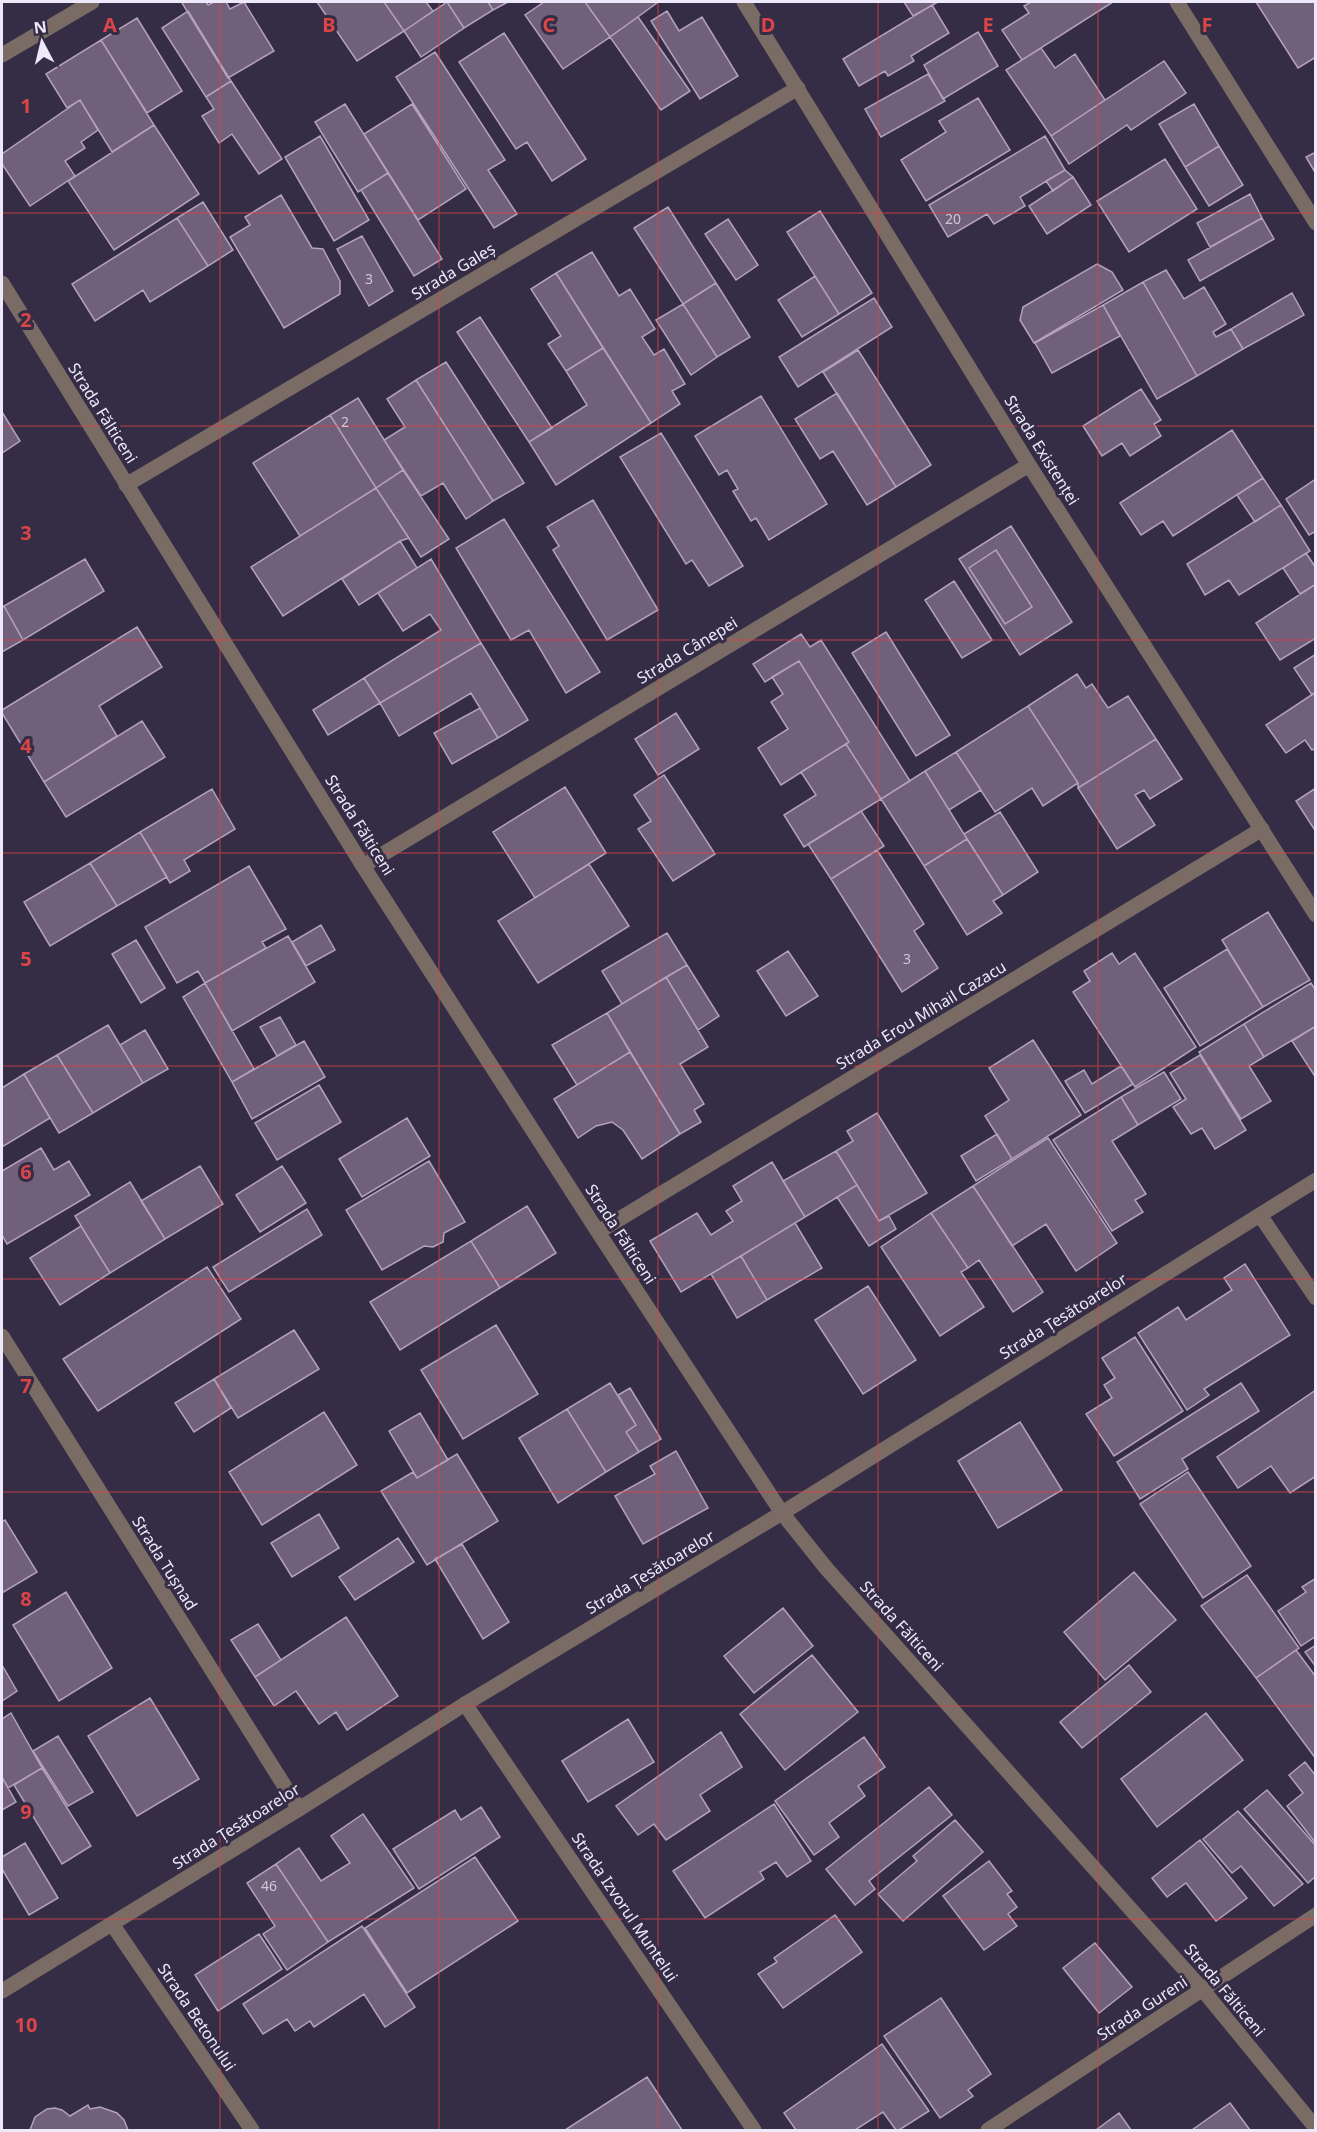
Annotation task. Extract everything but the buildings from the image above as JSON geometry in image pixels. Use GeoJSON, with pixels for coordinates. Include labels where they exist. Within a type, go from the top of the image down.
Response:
{"type":"FeatureCollection","features":[{"type":"Feature","properties":{"kind":"street"},"geometry":{"type":"LineString","coordinates":[[2,55],[92,2]]}},
{"type":"Feature","properties":{"kind":"street","name":"Strada Existenței"},"geometry":{"type":"LineString","coordinates":[[744,2],[1029,465],[1316,915]]}},
{"type":"Feature","properties":{"kind":"street"},"geometry":{"type":"LineString","coordinates":[[1177,2],[1316,223]]}},
{"type":"Feature","properties":{"kind":"street","name":"Strada Galeș"},"geometry":{"type":"LineString","coordinates":[[126,485],[798,88]]}},
{"type":"Feature","properties":{"kind":"street","name":"Strada Fălticeni"},"geometry":{"type":"LineString","coordinates":[[2,283],[363,866],[782,1513],[834,1577],[1202,1989],[1316,2128]]}},
{"type":"Feature","properties":{"kind":"street","name":"Strada Cânepei"},"geometry":{"type":"LineString","coordinates":[[363,866],[1029,465]]}},
{"type":"Feature","properties":{"kind":"street","name":"Strada Erou Mihail Cazacu"},"geometry":{"type":"LineString","coordinates":[[598,1232],[1262,829]]}},
{"type":"Feature","properties":{"kind":"street","name":"Strada Țesătoarelor"},"geometry":{"type":"LineString","coordinates":[[2,1991],[465,1704],[782,1513],[1316,1180]]}},
{"type":"Feature","properties":{"kind":"street"},"geometry":{"type":"LineString","coordinates":[[1260,1215],[1316,1298]]}},
{"type":"Feature","properties":{"kind":"street","name":"Strada Tușnad"},"geometry":{"type":"LineString","coordinates":[[2,1336],[299,1809]]}},
{"type":"Feature","properties":{"kind":"street","name":"Strada Izvorul Muntelui"},"geometry":{"type":"LineString","coordinates":[[465,1704],[754,2130]]}},
{"type":"Feature","properties":{"kind":"street","name":"Strada Gureni"},"geometry":{"type":"LineString","coordinates":[[988,2130],[1316,1915]]}},
{"type":"Feature","properties":{"kind":"street","name":"Strada Betonului"},"geometry":{"type":"LineString","coordinates":[[112,1924],[252,2130]]}}]}
